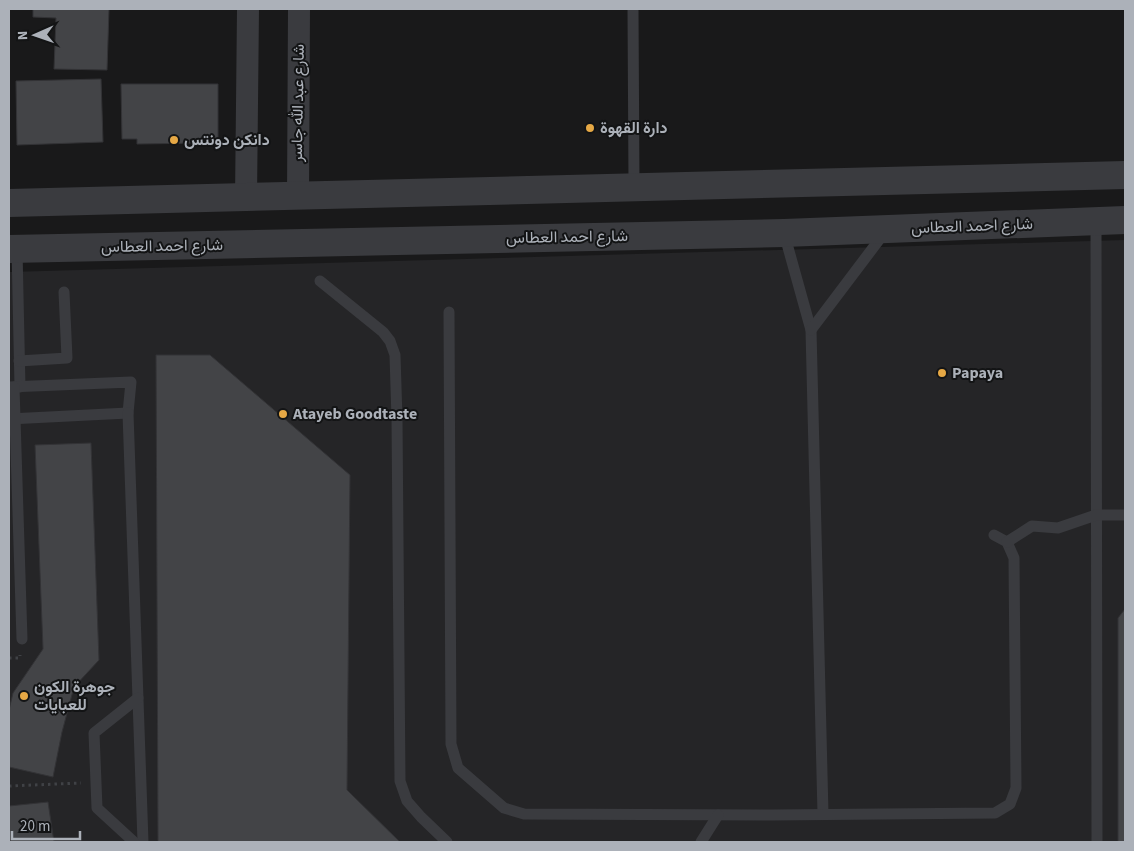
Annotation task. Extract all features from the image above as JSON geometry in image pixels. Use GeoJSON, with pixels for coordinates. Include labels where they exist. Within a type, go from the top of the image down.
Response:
{"type":"FeatureCollection","features":[{"type":"Feature","properties":{"kind":"street"},"geometry":{"type":"LineString","coordinates":[[246,198],[248,9]]}},
{"type":"Feature","properties":{"kind":"street","name":"شارع عبد الله جاسر"},"geometry":{"type":"LineString","coordinates":[[298,197],[299,9]]}},
{"type":"Feature","properties":{"kind":"street"},"geometry":{"type":"LineString","coordinates":[[9,203],[1125,175]]}},
{"type":"Feature","properties":{"kind":"street","name":"شارع احمد العطاس"},"geometry":{"type":"LineString","coordinates":[[13,249],[784,233],[1125,220]]}},
{"type":"Feature","properties":{"kind":"lane"},"geometry":{"type":"LineString","coordinates":[[633,9],[634,186]]}},
{"type":"Feature","properties":{"kind":"lane"},"geometry":{"type":"LineString","coordinates":[[1096,220],[1097,842]]}},
{"type":"Feature","properties":{"kind":"lane"},"geometry":{"type":"LineString","coordinates":[[810,330],[886,230]]}},
{"type":"Feature","properties":{"kind":"lane"},"geometry":{"type":"LineString","coordinates":[[784,233],[810,330],[823,814]]}},
{"type":"Feature","properties":{"kind":"lane"},"geometry":{"type":"LineString","coordinates":[[13,249],[19,361],[14,387],[12,419],[22,639]]}},
{"type":"Feature","properties":{"kind":"lane"},"geometry":{"type":"LineString","coordinates":[[320,281],[383,332],[390,341],[395,355],[400,781],[407,801],[447,842]]}},
{"type":"Feature","properties":{"kind":"lane"},"geometry":{"type":"LineString","coordinates":[[19,361],[67,358],[64,292]]}},
{"type":"Feature","properties":{"kind":"lane"},"geometry":{"type":"LineString","coordinates":[[449,312],[451,744],[458,768],[504,808],[524,814],[995,813],[1010,804],[1016,788],[1014,558],[1007,542],[994,535]]}},
{"type":"Feature","properties":{"kind":"lane"},"geometry":{"type":"LineString","coordinates":[[14,387],[131,382],[128,413],[143,842]]}},
{"type":"Feature","properties":{"kind":"lane"},"geometry":{"type":"LineString","coordinates":[[12,419],[128,413]]}},
{"type":"Feature","properties":{"kind":"lane"},"geometry":{"type":"LineString","coordinates":[[1007,542],[1032,526],[1058,528],[1096,515],[1125,516]]}},
{"type":"Feature","properties":{"kind":"lane"},"geometry":{"type":"LineString","coordinates":[[134,842],[97,808],[94,733],[138,698]]}},
{"type":"Feature","properties":{"kind":"lane"},"geometry":{"type":"LineString","coordinates":[[701,842],[718,815]]}},
{"type":"Feature","properties":{"kind":"path"},"geometry":{"type":"LineString","coordinates":[[9,786],[96,782]]}},
{"type":"Feature","properties":{"kind":"shaded area"},"geometry":{"type":"Polygon","coordinates":[[[1125,240],[1125,842],[9,842],[9,272],[1125,240]]]}},
{"type":"Feature","properties":{"kind":"building"},"geometry":{"type":"Polygon","coordinates":[[[33,9],[109,9],[107,70],[54,69],[56,18],[33,17],[33,9]]]}},
{"type":"Feature","properties":{"kind":"building"},"geometry":{"type":"Polygon","coordinates":[[[101,79],[103,142],[17,145],[16,81],[101,79]]]}},
{"type":"Feature","properties":{"kind":"building"},"geometry":{"type":"Polygon","coordinates":[[[121,84],[218,84],[218,139],[201,139],[202,143],[137,144],[137,139],[122,139],[121,84]]]}},
{"type":"Feature","properties":{"kind":"building"},"geometry":{"type":"Polygon","coordinates":[[[156,355],[210,355],[350,475],[347,790],[400,842],[158,842],[156,355]]]}},
{"type":"Feature","properties":{"kind":"building"},"geometry":{"type":"Polygon","coordinates":[[[91,443],[99,660],[74,687],[53,777],[9,767],[9,710],[13,693],[43,649],[35,445],[91,443]]]}},
{"type":"Feature","properties":{"kind":"building"},"geometry":{"type":"Polygon","coordinates":[[[1125,609],[1125,842],[1118,842],[1118,618],[1125,609]]]}},
{"type":"Feature","properties":{"kind":"building"},"geometry":{"type":"Polygon","coordinates":[[[48,802],[54,842],[9,842],[9,806],[48,802]]]}},
{"type":"Feature","properties":{"kind":"place","name":"دارة القهوة"},"geometry":{"type":"Point","coordinates":[590,128]}},
{"type":"Feature","properties":{"kind":"place","name":"دانكن دونتس"},"geometry":{"type":"Point","coordinates":[174,140]}},
{"type":"Feature","properties":{"kind":"place","name":"Papaya"},"geometry":{"type":"Point","coordinates":[942,373]}},
{"type":"Feature","properties":{"kind":"place","name":"Atayeb Goodtaste"},"geometry":{"type":"Point","coordinates":[283,414]}},
{"type":"Feature","properties":{"kind":"place","name":"جوهرة الكون للعبايات"},"geometry":{"type":"Point","coordinates":[24,696]}}]}
